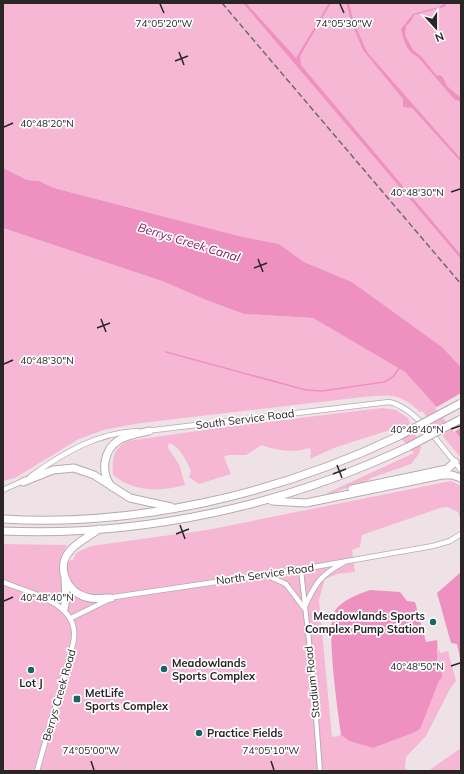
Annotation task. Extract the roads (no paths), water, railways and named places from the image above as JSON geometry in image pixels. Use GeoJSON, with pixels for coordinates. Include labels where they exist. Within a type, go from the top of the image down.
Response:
{"type":"FeatureCollection","features":[{"type":"Feature","properties":{"kind":"highway"},"geometry":{"type":"LineString","coordinates":[[3,519],[84,518],[175,508],[234,496],[292,479],[350,458],[399,436],[461,403]]}},
{"type":"Feature","properties":{"kind":"highway"},"geometry":{"type":"LineString","coordinates":[[3,531],[99,529],[175,520],[265,500],[340,476],[408,447],[461,419]]}},
{"type":"Feature","properties":{"kind":"highway"},"geometry":{"type":"LineString","coordinates":[[115,490],[109,484],[105,473],[105,461],[108,452],[120,440],[148,431]]}},
{"type":"Feature","properties":{"kind":"highway"},"geometry":{"type":"LineString","coordinates":[[327,499],[360,487],[447,469],[455,462]]}},
{"type":"Feature","properties":{"kind":"highway"},"geometry":{"type":"LineString","coordinates":[[23,482],[53,470],[70,468],[90,473],[130,498],[175,508]]}},
{"type":"Feature","properties":{"kind":"highway"},"geometry":{"type":"LineString","coordinates":[[265,500],[306,503],[442,475],[452,475],[461,478]]}},
{"type":"Feature","properties":{"kind":"highway"},"geometry":{"type":"LineString","coordinates":[[64,609],[66,599],[64,564],[68,552],[99,529]]}},
{"type":"Feature","properties":{"kind":"highway"},"geometry":{"type":"LineString","coordinates":[[64,576],[72,589],[81,596],[91,598],[111,598]]}},
{"type":"Feature","properties":{"kind":"street","name":"South Service Road"},"geometry":{"type":"LineString","coordinates":[[3,490],[23,482],[54,460],[92,440],[123,432],[148,431],[385,402],[399,405],[411,412],[455,462]]}},
{"type":"Feature","properties":{"kind":"street"},"geometry":{"type":"LineString","coordinates":[[455,462],[461,470]]}},
{"type":"Feature","properties":{"kind":"street","name":"North Service Road"},"geometry":{"type":"LineString","coordinates":[[71,618],[111,598],[265,574],[301,570],[442,544],[461,534]]}},
{"type":"Feature","properties":{"kind":"street"},"geometry":{"type":"LineString","coordinates":[[265,574],[286,584],[304,608],[318,580],[329,570],[347,561]]}},
{"type":"Feature","properties":{"kind":"street","name":"Stadium Road"},"geometry":{"type":"LineString","coordinates":[[301,570],[320,771]]}},
{"type":"Feature","properties":{"kind":"street"},"geometry":{"type":"LineString","coordinates":[[3,582],[57,604],[64,609],[71,618]]}},
{"type":"Feature","properties":{"kind":"street","name":"Berrys Creek Road"},"geometry":{"type":"LineString","coordinates":[[37,771],[74,642],[74,628],[71,618]]}},
{"type":"Feature","properties":{"kind":"water"},"geometry":{"type":"Polygon","coordinates":[[[243,3],[246,3],[296,58],[329,3],[331,3],[300,56],[301,65],[461,255],[461,259],[243,3]]]}},
{"type":"Feature","properties":{"kind":"water"},"geometry":{"type":"Polygon","coordinates":[[[346,3],[349,3],[353,20],[367,52],[461,159],[461,162],[412,108],[403,107],[403,99],[363,50],[352,24],[346,3]]]}},
{"type":"Feature","properties":{"kind":"water"},"geometry":{"type":"Polygon","coordinates":[[[447,3],[444,7],[414,15],[406,26],[405,35],[413,50],[421,56],[436,75],[442,76],[447,86],[461,98],[461,102],[454,99],[418,57],[408,49],[401,29],[413,14],[439,7],[447,3]]]}},
{"type":"Feature","properties":{"kind":"water","name":"Berrys Creek Canal"},"geometry":{"type":"Polygon","coordinates":[[[3,168],[27,180],[39,181],[54,188],[239,236],[279,244],[304,262],[352,282],[442,347],[461,367],[461,439],[434,404],[405,372],[313,318],[244,314],[162,281],[3,228],[3,168]]]}},
{"type":"Feature","properties":{"kind":"water"},"geometry":{"type":"Polygon","coordinates":[[[461,572],[461,663],[457,644],[451,643],[437,593],[461,572]]]}},
{"type":"Feature","properties":{"kind":"water"},"geometry":{"type":"Polygon","coordinates":[[[370,590],[400,592],[407,601],[415,602],[426,642],[437,640],[437,662],[442,673],[442,678],[439,681],[420,729],[373,748],[349,741],[341,735],[333,672],[331,636],[334,613],[340,605],[350,598],[370,590]]]}},
{"type":"Feature","properties":{"kind":"waterway"},"geometry":{"type":"LineString","coordinates":[[166,352],[306,390],[322,391],[384,382],[393,377],[400,367]]}},
{"type":"Feature","properties":{"kind":"railway"},"geometry":{"type":"LineString","coordinates":[[222,3],[461,284]]}},
{"type":"Feature","properties":{"kind":"place","name":"Meadowlands Sports Complex Pump Station"},"geometry":{"type":"Point","coordinates":[433,622]}},
{"type":"Feature","properties":{"kind":"place","name":"Meadowlands Sports Complex"},"geometry":{"type":"Point","coordinates":[164,669]}},
{"type":"Feature","properties":{"kind":"place","name":"Lot J"},"geometry":{"type":"Point","coordinates":[31,670]}},
{"type":"Feature","properties":{"kind":"place","name":"MetLife Sports Complex"},"geometry":{"type":"Point","coordinates":[77,699]}},
{"type":"Feature","properties":{"kind":"place","name":"Practice Fields"},"geometry":{"type":"Point","coordinates":[199,733]}}]}
